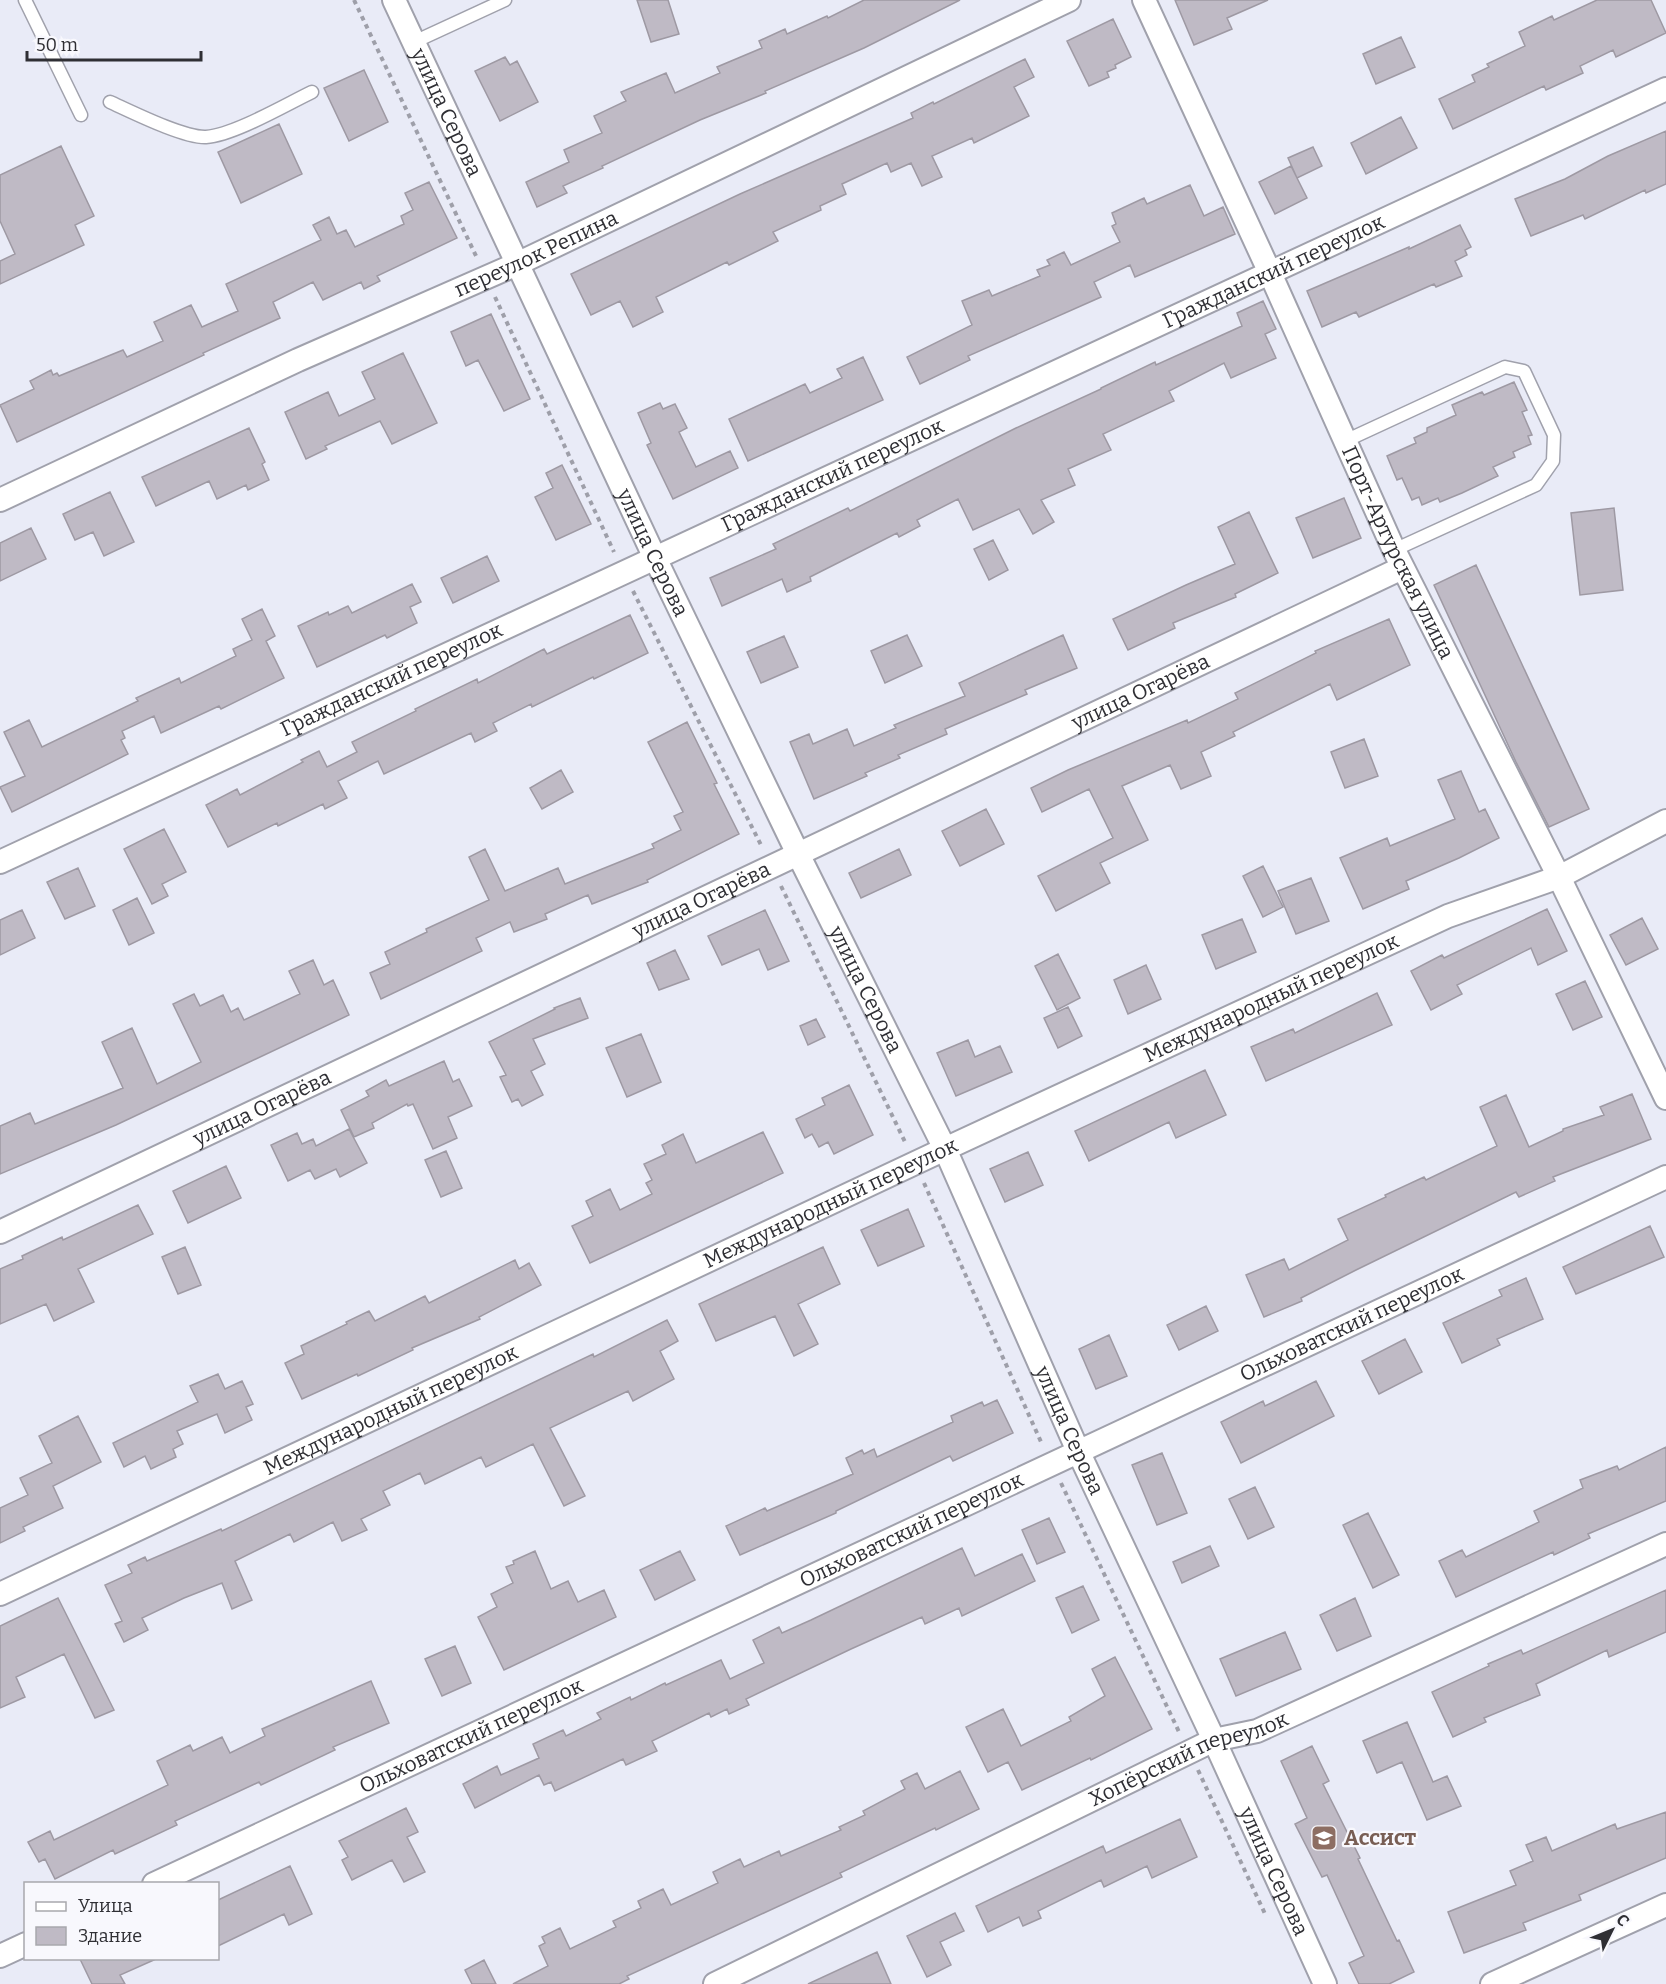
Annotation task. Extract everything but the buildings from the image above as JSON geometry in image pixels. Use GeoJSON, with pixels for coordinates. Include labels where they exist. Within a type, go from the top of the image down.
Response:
{"type":"FeatureCollection","features":[{"type":"Feature","properties":{"kind":"street","name":"улица Серова"},"geometry":{"type":"LineString","coordinates":[[394,0],[654,556],[798,854],[945,1149],[1078,1451],[1214,1740],[1325,1984]]}},
{"type":"Feature","properties":{"kind":"street","name":"переулок Репина"},"geometry":{"type":"LineString","coordinates":[[0,500],[298,360],[517,264],[1069,0]]}},
{"type":"Feature","properties":{"kind":"street","name":"Порт-Артурская улица"},"geometry":{"type":"LineString","coordinates":[[1144,0],[1398,559],[1666,1098]]}},
{"type":"Feature","properties":{"kind":"street","name":"Гражданский переулок"},"geometry":{"type":"LineString","coordinates":[[0,862],[654,556],[1666,89]]}},
{"type":"Feature","properties":{"kind":"street","name":"улица Огарёва"},"geometry":{"type":"LineString","coordinates":[[0,1232],[798,854],[1398,559]]}},
{"type":"Feature","properties":{"kind":"street","name":"Международный переулок"},"geometry":{"type":"LineString","coordinates":[[0,1594],[945,1149],[1448,916],[1558,877],[1666,821]]}},
{"type":"Feature","properties":{"kind":"street","name":"Ольховатский переулок"},"geometry":{"type":"LineString","coordinates":[[158,1882],[1666,1177]]}},
{"type":"Feature","properties":{"kind":"street","name":"Хопёрский переулок"},"geometry":{"type":"LineString","coordinates":[[715,1984],[1214,1740],[1257,1731],[1666,1544]]}},
{"type":"Feature","properties":{"kind":"street"},"geometry":{"type":"LineString","coordinates":[[1492,1984],[1666,1905]]}},
{"type":"Feature","properties":{"kind":"street"},"geometry":{"type":"LineString","coordinates":[[0,1956],[24,1945]]}},
{"type":"Feature","properties":{"kind":"lane"},"geometry":{"type":"LineString","coordinates":[[25,0],[81,115]]}},
{"type":"Feature","properties":{"kind":"lane"},"geometry":{"type":"LineString","coordinates":[[414,42],[505,0]]}},
{"type":"Feature","properties":{"kind":"lane"},"geometry":{"type":"LineString","coordinates":[[110,102],[169,128],[204,137],[229,132],[312,93]]}},
{"type":"Feature","properties":{"kind":"lane"},"geometry":{"type":"LineString","coordinates":[[1345,441],[1505,367],[1524,372],[1554,435],[1553,461],[1536,485],[1398,559]]}},
{"type":"Feature","properties":{"kind":"path"},"geometry":{"type":"LineString","coordinates":[[354,0],[623,571],[771,866],[915,1163],[1051,1464],[1269,1921]]}},
{"type":"Feature","properties":{"kind":"place","name":"Ассист"},"geometry":{"type":"Point","coordinates":[1324,1838]}}]}
